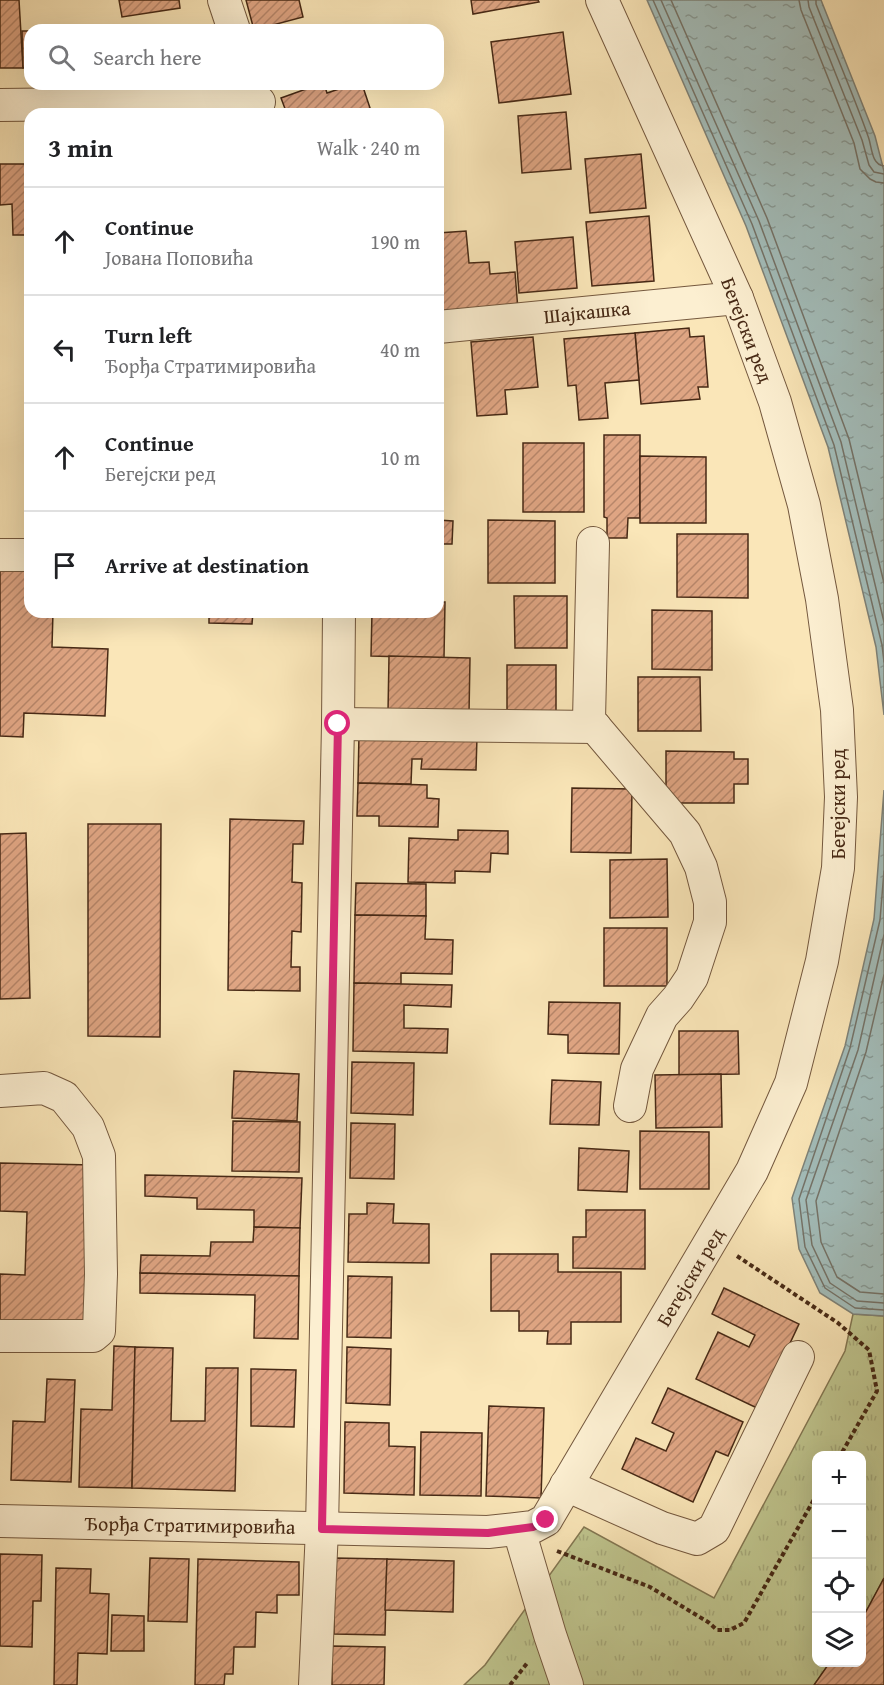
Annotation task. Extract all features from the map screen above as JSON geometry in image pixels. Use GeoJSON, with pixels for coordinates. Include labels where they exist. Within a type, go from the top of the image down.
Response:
{"type":"FeatureCollection","features":[{"type":"Feature","properties":{"kind":"street"},"geometry":{"type":"LineString","coordinates":[[224,0],[232,24]]}},
{"type":"Feature","properties":{"kind":"street","name":"Бегејски ред"},"geometry":{"type":"LineString","coordinates":[[526,1529],[546,1520],[752,1171],[791,1083],[822,961],[838,868],[842,797],[837,710],[822,599],[801,493],[775,402],[737,298],[602,0]]}},
{"type":"Feature","properties":{"kind":"street"},"geometry":{"type":"LineString","coordinates":[[0,105],[258,100]]}},
{"type":"Feature","properties":{"kind":"street","name":"Шајкашка"},"geometry":{"type":"LineString","coordinates":[[444,326],[737,298]]}},
{"type":"Feature","properties":{"kind":"street"},"geometry":{"type":"LineString","coordinates":[[592,543],[589,720],[685,833],[701,867],[710,902],[710,922],[692,977],[662,1016],[638,1069],[630,1106]]}},
{"type":"Feature","properties":{"kind":"street"},"geometry":{"type":"LineString","coordinates":[[0,555],[24,555]]}},
{"type":"Feature","properties":{"kind":"street"},"geometry":{"type":"LineString","coordinates":[[315,1685],[322,1529],[339,618]]}},
{"type":"Feature","properties":{"kind":"street"},"geometry":{"type":"LineString","coordinates":[[338,724],[595,727]]}},
{"type":"Feature","properties":{"kind":"street"},"geometry":{"type":"LineString","coordinates":[[0,1091],[44,1088],[64,1097],[88,1127],[99,1156],[101,1274],[99,1331],[93,1336],[0,1336]]}},
{"type":"Feature","properties":{"kind":"street"},"geometry":{"type":"LineString","coordinates":[[566,1485],[662,1528],[697,1539],[714,1528],[798,1357]]}},
{"type":"Feature","properties":{"kind":"street","name":"Ђорђа Стратимировића"},"geometry":{"type":"LineString","coordinates":[[0,1521],[488,1533],[526,1529]]}},
{"type":"Feature","properties":{"kind":"street"},"geometry":{"type":"LineString","coordinates":[[526,1529],[550,1635],[567,1685]]}},
{"type":"Feature","properties":{"kind":"path"},"geometry":{"type":"LineString","coordinates":[[526,1529],[555,1550],[650,1587],[708,1622],[717,1630],[730,1630],[744,1623],[812,1503]]}},
{"type":"Feature","properties":{"kind":"green space"},"geometry":{"type":"Polygon","coordinates":[[[853,1314],[884,1316],[884,1578],[866,1612],[866,1451],[812,1451],[812,1667],[827,1667],[814,1685],[464,1685],[485,1665],[584,1527],[714,1598],[845,1351],[853,1314]]]}},
{"type":"Feature","properties":{"kind":"water"},"geometry":{"type":"Polygon","coordinates":[[[647,0],[821,0],[875,136],[884,171],[884,715],[876,647],[828,447],[746,226],[647,0]]]}},
{"type":"Feature","properties":{"kind":"water"},"geometry":{"type":"Polygon","coordinates":[[[884,790],[884,1316],[853,1314],[820,1293],[799,1249],[792,1198],[845,1046],[874,919],[884,790]]]}},
{"type":"Feature","properties":{"kind":"building"},"geometry":{"type":"Polygon","coordinates":[[[0,0],[19,0],[23,68],[0,68],[0,0]]]}},
{"type":"Feature","properties":{"kind":"building"},"geometry":{"type":"Polygon","coordinates":[[[119,0],[179,0],[180,8],[122,17],[119,0]]]}},
{"type":"Feature","properties":{"kind":"building"},"geometry":{"type":"Polygon","coordinates":[[[246,0],[299,0],[303,17],[277,24],[252,24],[246,0]]]}},
{"type":"Feature","properties":{"kind":"building"},"geometry":{"type":"Polygon","coordinates":[[[471,0],[538,0],[539,2],[473,14],[471,0]]]}},
{"type":"Feature","properties":{"kind":"building"},"geometry":{"type":"Polygon","coordinates":[[[22,31],[24,31],[24,68],[22,31]]]}},
{"type":"Feature","properties":{"kind":"building"},"geometry":{"type":"Polygon","coordinates":[[[563,32],[571,94],[499,103],[491,42],[563,32]]]}},
{"type":"Feature","properties":{"kind":"building"},"geometry":{"type":"Polygon","coordinates":[[[303,90],[326,90],[327,93],[336,90],[364,90],[370,108],[285,108],[281,98],[303,90]]]}},
{"type":"Feature","properties":{"kind":"building"},"geometry":{"type":"Polygon","coordinates":[[[566,112],[571,169],[522,173],[518,116],[566,112]]]}},
{"type":"Feature","properties":{"kind":"building"},"geometry":{"type":"Polygon","coordinates":[[[641,154],[646,208],[590,213],[585,159],[641,154]]]}},
{"type":"Feature","properties":{"kind":"building"},"geometry":{"type":"Polygon","coordinates":[[[0,164],[24,164],[24,235],[13,235],[12,204],[0,205],[0,164]]]}},
{"type":"Feature","properties":{"kind":"building"},"geometry":{"type":"Polygon","coordinates":[[[649,216],[654,281],[592,286],[586,222],[649,216]]]}},
{"type":"Feature","properties":{"kind":"building"},"geometry":{"type":"Polygon","coordinates":[[[466,231],[469,263],[489,262],[490,274],[515,272],[518,310],[444,317],[444,233],[466,231]]]}},
{"type":"Feature","properties":{"kind":"building"},"geometry":{"type":"Polygon","coordinates":[[[573,237],[577,288],[519,293],[515,242],[573,237]]]}},
{"type":"Feature","properties":{"kind":"building"},"geometry":{"type":"Polygon","coordinates":[[[689,328],[690,337],[704,336],[708,387],[698,387],[700,399],[641,404],[635,333],[689,328]]]}},
{"type":"Feature","properties":{"kind":"building"},"geometry":{"type":"Polygon","coordinates":[[[635,333],[639,380],[605,383],[608,418],[579,420],[576,385],[568,386],[564,339],[635,333]]]}},
{"type":"Feature","properties":{"kind":"building"},"geometry":{"type":"Polygon","coordinates":[[[533,337],[538,387],[505,390],[507,414],[477,416],[471,342],[533,337]]]}},
{"type":"Feature","properties":{"kind":"building"},"geometry":{"type":"Polygon","coordinates":[[[604,435],[640,435],[640,518],[628,518],[627,538],[607,538],[607,518],[604,517],[604,435]]]}},
{"type":"Feature","properties":{"kind":"building"},"geometry":{"type":"Polygon","coordinates":[[[523,443],[584,443],[584,512],[523,512],[523,443]]]}},
{"type":"Feature","properties":{"kind":"building"},"geometry":{"type":"Polygon","coordinates":[[[640,456],[706,457],[706,523],[640,523],[640,456]]]}},
{"type":"Feature","properties":{"kind":"building"},"geometry":{"type":"Polygon","coordinates":[[[444,520],[453,521],[452,544],[444,544],[444,520]]]}},
{"type":"Feature","properties":{"kind":"building"},"geometry":{"type":"Polygon","coordinates":[[[488,520],[555,521],[555,583],[488,583],[488,520]]]}},
{"type":"Feature","properties":{"kind":"building"},"geometry":{"type":"Polygon","coordinates":[[[677,534],[748,534],[748,598],[677,597],[677,534]]]}},
{"type":"Feature","properties":{"kind":"building"},"geometry":{"type":"Polygon","coordinates":[[[0,564],[24,566],[24,618],[53,618],[52,647],[108,649],[105,716],[24,713],[23,737],[0,736],[0,564]]]}},
{"type":"Feature","properties":{"kind":"building"},"geometry":{"type":"Polygon","coordinates":[[[514,596],[567,596],[567,648],[515,648],[514,596]]]}},
{"type":"Feature","properties":{"kind":"building"},"geometry":{"type":"Polygon","coordinates":[[[445,602],[444,658],[371,656],[372,618],[444,618],[445,602]]]}},
{"type":"Feature","properties":{"kind":"building"},"geometry":{"type":"Polygon","coordinates":[[[652,610],[712,611],[712,670],[652,669],[652,610]]]}},
{"type":"Feature","properties":{"kind":"building"},"geometry":{"type":"Polygon","coordinates":[[[209,618],[252,618],[252,624],[209,623],[209,618]]]}},
{"type":"Feature","properties":{"kind":"building"},"geometry":{"type":"Polygon","coordinates":[[[389,656],[470,658],[469,714],[388,712],[389,656]]]}},
{"type":"Feature","properties":{"kind":"building"},"geometry":{"type":"Polygon","coordinates":[[[507,665],[556,665],[556,714],[507,714],[507,665]]]}},
{"type":"Feature","properties":{"kind":"building"},"geometry":{"type":"Polygon","coordinates":[[[638,677],[700,677],[701,731],[638,731],[638,677]]]}},
{"type":"Feature","properties":{"kind":"building"},"geometry":{"type":"Polygon","coordinates":[[[359,734],[477,737],[476,770],[421,769],[422,759],[412,759],[411,784],[358,783],[359,734]]]}},
{"type":"Feature","properties":{"kind":"building"},"geometry":{"type":"Polygon","coordinates":[[[666,751],[734,752],[734,759],[748,759],[748,784],[734,784],[734,803],[666,803],[666,751]]]}},
{"type":"Feature","properties":{"kind":"building"},"geometry":{"type":"Polygon","coordinates":[[[358,783],[427,785],[427,798],[439,799],[438,827],[379,826],[379,816],[357,816],[358,783]]]}},
{"type":"Feature","properties":{"kind":"building"},"geometry":{"type":"Polygon","coordinates":[[[572,788],[632,789],[631,853],[571,852],[572,788]]]}},
{"type":"Feature","properties":{"kind":"building"},"geometry":{"type":"Polygon","coordinates":[[[230,819],[304,821],[303,844],[293,844],[292,882],[302,883],[301,932],[292,931],[291,967],[300,967],[300,991],[228,990],[230,819]]]}},
{"type":"Feature","properties":{"kind":"building"},"geometry":{"type":"Polygon","coordinates":[[[88,824],[161,824],[160,1037],[88,1036],[88,824]]]}},
{"type":"Feature","properties":{"kind":"building"},"geometry":{"type":"Polygon","coordinates":[[[458,830],[508,831],[508,854],[491,853],[490,872],[455,871],[455,883],[408,882],[409,838],[458,840],[458,830]]]}},
{"type":"Feature","properties":{"kind":"building"},"geometry":{"type":"Polygon","coordinates":[[[26,833],[30,998],[0,999],[0,834],[26,833]]]}},
{"type":"Feature","properties":{"kind":"building"},"geometry":{"type":"Polygon","coordinates":[[[667,859],[668,917],[610,918],[610,860],[667,859]]]}},
{"type":"Feature","properties":{"kind":"building"},"geometry":{"type":"Polygon","coordinates":[[[356,883],[426,884],[426,916],[355,915],[356,883]]]}},
{"type":"Feature","properties":{"kind":"building"},"geometry":{"type":"Polygon","coordinates":[[[355,915],[426,916],[425,939],[453,940],[452,974],[401,973],[401,984],[354,983],[355,915]]]}},
{"type":"Feature","properties":{"kind":"building"},"geometry":{"type":"Polygon","coordinates":[[[604,928],[667,928],[667,986],[604,986],[604,928]]]}},
{"type":"Feature","properties":{"kind":"building"},"geometry":{"type":"Polygon","coordinates":[[[354,983],[452,985],[451,1007],[404,1005],[404,1028],[448,1029],[447,1053],[353,1051],[354,983]]]}},
{"type":"Feature","properties":{"kind":"building"},"geometry":{"type":"Polygon","coordinates":[[[549,1002],[620,1003],[619,1054],[568,1053],[568,1035],[548,1034],[549,1002]]]}},
{"type":"Feature","properties":{"kind":"building"},"geometry":{"type":"Polygon","coordinates":[[[679,1031],[738,1031],[739,1074],[679,1075],[679,1031]]]}},
{"type":"Feature","properties":{"kind":"building"},"geometry":{"type":"Polygon","coordinates":[[[352,1062],[414,1063],[413,1115],[351,1113],[352,1062]]]}},
{"type":"Feature","properties":{"kind":"building"},"geometry":{"type":"Polygon","coordinates":[[[234,1071],[299,1074],[297,1121],[232,1118],[234,1071]]]}},
{"type":"Feature","properties":{"kind":"building"},"geometry":{"type":"Polygon","coordinates":[[[721,1074],[722,1127],[656,1128],[655,1075],[721,1074]]]}},
{"type":"Feature","properties":{"kind":"building"},"geometry":{"type":"Polygon","coordinates":[[[552,1080],[601,1082],[599,1125],[550,1124],[552,1080]]]}},
{"type":"Feature","properties":{"kind":"building"},"geometry":{"type":"Polygon","coordinates":[[[233,1121],[300,1122],[299,1172],[232,1171],[233,1121]]]}},
{"type":"Feature","properties":{"kind":"building"},"geometry":{"type":"Polygon","coordinates":[[[351,1123],[395,1124],[394,1179],[350,1178],[351,1123]]]}},
{"type":"Feature","properties":{"kind":"building"},"geometry":{"type":"Polygon","coordinates":[[[640,1131],[709,1132],[709,1189],[640,1189],[640,1131]]]}},
{"type":"Feature","properties":{"kind":"building"},"geometry":{"type":"Polygon","coordinates":[[[579,1148],[629,1151],[627,1192],[578,1190],[579,1148]]]}},
{"type":"Feature","properties":{"kind":"building"},"geometry":{"type":"Polygon","coordinates":[[[0,1163],[93,1165],[90,1329],[0,1327],[0,1274],[25,1275],[27,1212],[0,1211],[0,1163]]]}},
{"type":"Feature","properties":{"kind":"building"},"geometry":{"type":"Polygon","coordinates":[[[145,1175],[302,1178],[300,1228],[254,1227],[254,1210],[197,1209],[197,1198],[145,1196],[145,1175]]]}},
{"type":"Feature","properties":{"kind":"building"},"geometry":{"type":"Polygon","coordinates":[[[367,1203],[394,1204],[393,1223],[429,1224],[429,1263],[348,1262],[349,1214],[367,1214],[367,1203]]]}},
{"type":"Feature","properties":{"kind":"building"},"geometry":{"type":"Polygon","coordinates":[[[586,1210],[645,1210],[645,1269],[573,1268],[573,1237],[586,1237],[586,1210]]]}},
{"type":"Feature","properties":{"kind":"building"},"geometry":{"type":"Polygon","coordinates":[[[254,1227],[300,1228],[299,1276],[140,1273],[141,1255],[210,1256],[211,1242],[253,1242],[254,1227]]]}},
{"type":"Feature","properties":{"kind":"building"},"geometry":{"type":"Polygon","coordinates":[[[491,1254],[558,1254],[558,1272],[621,1272],[621,1322],[571,1322],[571,1344],[547,1344],[548,1331],[519,1331],[519,1311],[491,1311],[491,1254]]]}},
{"type":"Feature","properties":{"kind":"building"},"geometry":{"type":"Polygon","coordinates":[[[140,1273],[299,1276],[298,1339],[254,1338],[255,1295],[140,1293],[140,1273]]]}},
{"type":"Feature","properties":{"kind":"building"},"geometry":{"type":"Polygon","coordinates":[[[348,1276],[392,1277],[391,1338],[347,1337],[348,1276]]]}},
{"type":"Feature","properties":{"kind":"building"},"geometry":{"type":"Polygon","coordinates":[[[724,1288],[799,1324],[759,1409],[696,1379],[718,1332],[749,1347],[755,1335],[712,1314],[724,1288]]]}},
{"type":"Feature","properties":{"kind":"building"},"geometry":{"type":"Polygon","coordinates":[[[114,1346],[135,1347],[132,1488],[79,1487],[81,1409],[112,1410],[114,1346]]]}},
{"type":"Feature","properties":{"kind":"building"},"geometry":{"type":"Polygon","coordinates":[[[135,1347],[173,1348],[171,1421],[205,1421],[206,1368],[238,1368],[235,1491],[132,1488],[135,1347]]]}},
{"type":"Feature","properties":{"kind":"building"},"geometry":{"type":"Polygon","coordinates":[[[347,1347],[391,1349],[390,1405],[346,1403],[347,1347]]]}},
{"type":"Feature","properties":{"kind":"building"},"geometry":{"type":"Polygon","coordinates":[[[251,1369],[296,1370],[294,1427],[251,1426],[251,1369]]]}},
{"type":"Feature","properties":{"kind":"building"},"geometry":{"type":"Polygon","coordinates":[[[47,1379],[75,1380],[71,1482],[11,1480],[13,1421],[45,1422],[47,1379]]]}},
{"type":"Feature","properties":{"kind":"building"},"geometry":{"type":"Polygon","coordinates":[[[668,1388],[743,1422],[728,1456],[716,1451],[693,1502],[622,1469],[636,1438],[666,1451],[674,1433],[652,1423],[668,1388]]]}},
{"type":"Feature","properties":{"kind":"building"},"geometry":{"type":"Polygon","coordinates":[[[489,1406],[544,1408],[541,1498],[486,1496],[489,1406]]]}},
{"type":"Feature","properties":{"kind":"building"},"geometry":{"type":"Polygon","coordinates":[[[345,1422],[389,1423],[389,1446],[415,1447],[414,1495],[344,1493],[345,1422]]]}},
{"type":"Feature","properties":{"kind":"building"},"geometry":{"type":"Polygon","coordinates":[[[421,1432],[482,1433],[481,1496],[420,1495],[421,1432]]]}},
{"type":"Feature","properties":{"kind":"building"},"geometry":{"type":"Polygon","coordinates":[[[0,1554],[42,1555],[41,1601],[33,1601],[32,1647],[0,1646],[0,1554]]]}},
{"type":"Feature","properties":{"kind":"building"},"geometry":{"type":"Polygon","coordinates":[[[150,1558],[189,1559],[187,1622],[148,1621],[150,1558]]]}},
{"type":"Feature","properties":{"kind":"building"},"geometry":{"type":"Polygon","coordinates":[[[335,1558],[387,1559],[385,1635],[334,1634],[335,1558]]]}},
{"type":"Feature","properties":{"kind":"building"},"geometry":{"type":"Polygon","coordinates":[[[198,1559],[299,1562],[299,1595],[277,1595],[277,1613],[256,1612],[255,1647],[234,1647],[233,1674],[225,1674],[224,1685],[195,1685],[198,1559]]]}},
{"type":"Feature","properties":{"kind":"building"},"geometry":{"type":"Polygon","coordinates":[[[387,1559],[454,1561],[453,1612],[385,1610],[387,1559]]]}},
{"type":"Feature","properties":{"kind":"building"},"geometry":{"type":"Polygon","coordinates":[[[56,1568],[91,1569],[90,1593],[109,1594],[107,1654],[78,1653],[77,1685],[54,1685],[56,1568]]]}},
{"type":"Feature","properties":{"kind":"building"},"geometry":{"type":"Polygon","coordinates":[[[884,1578],[884,1685],[814,1685],[827,1667],[866,1667],[866,1612],[884,1578]]]}},
{"type":"Feature","properties":{"kind":"building"},"geometry":{"type":"Polygon","coordinates":[[[112,1615],[144,1616],[144,1651],[111,1651],[112,1615]]]}},
{"type":"Feature","properties":{"kind":"building"},"geometry":{"type":"Polygon","coordinates":[[[332,1646],[385,1647],[384,1685],[332,1685],[332,1646]]]}},
{"type":"Feature","properties":{"kind":"route"},"geometry":{"type":"LineString","coordinates":[[338,724],[322,1529],[488,1533],[533,1527],[546,1520]]}}]}
